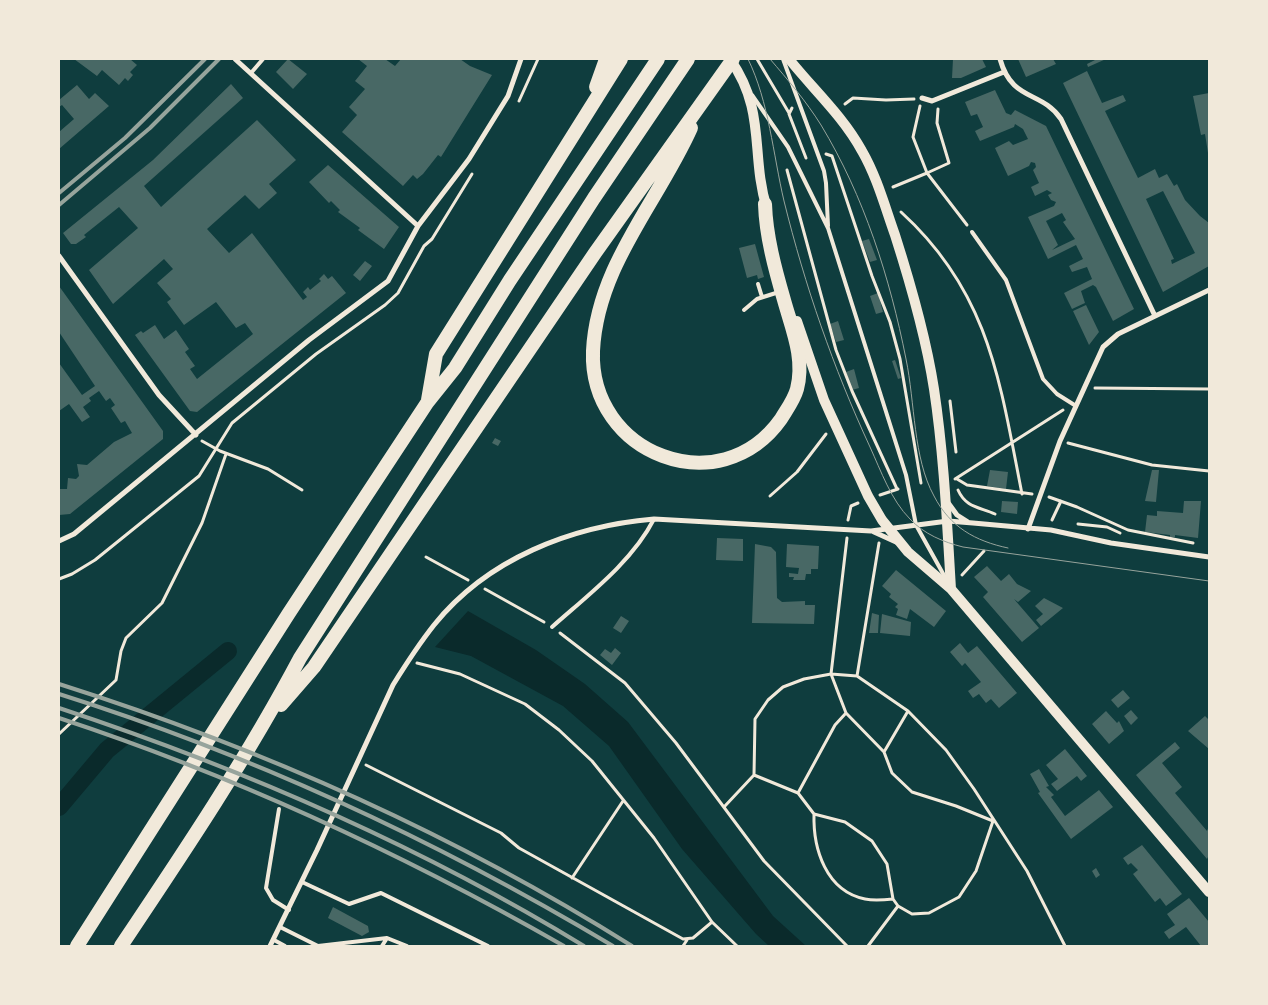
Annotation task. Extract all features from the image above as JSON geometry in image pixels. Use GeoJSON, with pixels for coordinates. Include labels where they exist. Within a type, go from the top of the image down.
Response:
{"type":"FeatureCollection","features":[{"type":"Feature","properties":{"kind":"highway"},"geometry":{"type":"LineString","coordinates":[[586,116],[606,59]]}},
{"type":"Feature","properties":{"kind":"highway"},"geometry":{"type":"LineString","coordinates":[[427,403],[436,354],[621,59]]}},
{"type":"Feature","properties":{"kind":"highway"},"geometry":{"type":"LineString","coordinates":[[77,946],[294,606],[427,403],[455,368],[510,280],[658,59]]}},
{"type":"Feature","properties":{"kind":"highway"},"geometry":{"type":"LineString","coordinates":[[121,946],[198,830],[264,724],[300,658],[594,198],[688,59]]}},
{"type":"Feature","properties":{"kind":"highway"},"geometry":{"type":"LineString","coordinates":[[264,724],[314,667],[590,261],[732,59]]}},
{"type":"Feature","properties":{"kind":"highway"},"geometry":{"type":"LineString","coordinates":[[704,98],[686,139],[616,262],[603,300],[593,351],[595,372],[605,405],[627,435],[646,450],[668,458],[696,463],[724,459],[761,440],[775,427],[790,404],[799,377],[796,344],[769,237],[765,204]]}},
{"type":"Feature","properties":{"kind":"main road"},"geometry":{"type":"LineString","coordinates":[[732,59],[747,86],[755,121],[765,204]]}},
{"type":"Feature","properties":{"kind":"main road"},"geometry":{"type":"LineString","coordinates":[[789,59],[833,111],[863,152],[878,187],[913,294],[934,387],[948,522],[951,589]]}},
{"type":"Feature","properties":{"kind":"main road"},"geometry":{"type":"LineString","coordinates":[[784,291],[835,425],[884,532],[951,589],[1209,892]]}},
{"type":"Feature","properties":{"kind":"main road"},"geometry":{"type":"LineString","coordinates":[[1197,877],[1209,885]]}},
{"type":"Feature","properties":{"kind":"street"},"geometry":{"type":"LineString","coordinates":[[235,59],[418,226]]}},
{"type":"Feature","properties":{"kind":"street"},"geometry":{"type":"LineString","coordinates":[[59,541],[74,534],[302,346],[388,281],[418,226],[469,158],[508,96],[522,59]]}},
{"type":"Feature","properties":{"kind":"street"},"geometry":{"type":"LineString","coordinates":[[1000,59],[1004,72],[1012,86],[1052,108],[1062,118],[1155,316]]}},
{"type":"Feature","properties":{"kind":"street"},"geometry":{"type":"LineString","coordinates":[[922,98],[932,101],[1004,72]]}},
{"type":"Feature","properties":{"kind":"street"},"geometry":{"type":"LineString","coordinates":[[59,256],[159,394],[196,435]]}},
{"type":"Feature","properties":{"kind":"street"},"geometry":{"type":"LineString","coordinates":[[1028,529],[1060,442],[1084,386],[1096,360],[1109,340],[1209,290]]}},
{"type":"Feature","properties":{"kind":"street"},"geometry":{"type":"LineString","coordinates":[[945,493],[950,506],[957,515],[973,523]]}},
{"type":"Feature","properties":{"kind":"street"},"geometry":{"type":"LineString","coordinates":[[270,946],[289,910],[393,684],[408,660],[435,624],[477,584],[525,552],[567,536],[623,522],[654,519],[871,532],[884,532],[916,525],[948,522],[973,523],[1051,530],[1111,543],[1209,557]]}},
{"type":"Feature","properties":{"kind":"street"},"geometry":{"type":"LineString","coordinates":[[871,532],[884,532]]}},
{"type":"Feature","properties":{"kind":"lane"},"geometry":{"type":"LineString","coordinates":[[251,73],[263,59]]}},
{"type":"Feature","properties":{"kind":"lane"},"geometry":{"type":"LineString","coordinates":[[783,59],[824,172],[828,228]]}},
{"type":"Feature","properties":{"kind":"lane"},"geometry":{"type":"LineString","coordinates":[[747,86],[788,147],[828,228],[908,486],[916,525],[951,589]]}},
{"type":"Feature","properties":{"kind":"lane"},"geometry":{"type":"LineString","coordinates":[[972,232],[1006,280],[1042,379],[1057,394],[1076,406]]}},
{"type":"Feature","properties":{"kind":"lane"},"geometry":{"type":"LineString","coordinates":[[758,284],[762,297]]}},
{"type":"Feature","properties":{"kind":"lane"},"geometry":{"type":"LineString","coordinates":[[744,310],[762,297],[784,291]]}},
{"type":"Feature","properties":{"kind":"lane"},"geometry":{"type":"LineString","coordinates":[[552,627],[599,586],[645,536],[654,519]]}},
{"type":"Feature","properties":{"kind":"lane"},"geometry":{"type":"LineString","coordinates":[[279,809],[266,888],[273,900],[289,910]]}},
{"type":"Feature","properties":{"kind":"lane"},"geometry":{"type":"LineString","coordinates":[[302,882],[348,904],[381,893],[488,946]]}},
{"type":"Feature","properties":{"kind":"lane"},"geometry":{"type":"LineString","coordinates":[[280,928],[318,946],[387,938],[407,946]]}},
{"type":"Feature","properties":{"kind":"lane"},"geometry":{"type":"LineString","coordinates":[[382,946],[387,938]]}},
{"type":"Feature","properties":{"kind":"lane"},"geometry":{"type":"LineString","coordinates":[[274,940],[285,946]]}},
{"type":"Feature","properties":{"kind":"path"},"geometry":{"type":"LineString","coordinates":[[757,59],[789,114]]}},
{"type":"Feature","properties":{"kind":"path"},"geometry":{"type":"LineString","coordinates":[[840,98],[850,111]]}},
{"type":"Feature","properties":{"kind":"path"},"geometry":{"type":"LineString","coordinates":[[833,111],[853,98],[886,100],[922,98],[913,137],[927,173],[972,232]]}},
{"type":"Feature","properties":{"kind":"path"},"geometry":{"type":"LineString","coordinates":[[892,187],[949,163],[936,123],[939,98]]}},
{"type":"Feature","properties":{"kind":"path"},"geometry":{"type":"LineString","coordinates":[[889,179],[895,195]]}},
{"type":"Feature","properties":{"kind":"path"},"geometry":{"type":"LineString","coordinates":[[898,204],[906,226]]}},
{"type":"Feature","properties":{"kind":"path"},"geometry":{"type":"LineString","coordinates":[[901,212],[918,227],[938,252],[964,289],[983,325],[997,369],[1022,494]]}},
{"type":"Feature","properties":{"kind":"path"},"geometry":{"type":"LineString","coordinates":[[59,579],[77,572],[95,560],[199,476],[232,423],[316,354],[385,305],[398,293],[424,246]]}},
{"type":"Feature","properties":{"kind":"path"},"geometry":{"type":"LineString","coordinates":[[1084,386],[1095,388],[1209,389]]}},
{"type":"Feature","properties":{"kind":"path"},"geometry":{"type":"LineString","coordinates":[[904,392],[921,483]]}},
{"type":"Feature","properties":{"kind":"path"},"geometry":{"type":"LineString","coordinates":[[950,399],[956,455]]}},
{"type":"Feature","properties":{"kind":"path"},"geometry":{"type":"LineString","coordinates":[[993,821],[956,806],[912,792],[892,773],[884,752],[846,713],[832,674],[851,506],[908,486],[957,479],[1063,410],[1070,402]]}},
{"type":"Feature","properties":{"kind":"path"},"geometry":{"type":"LineString","coordinates":[[860,405],[897,490]]}},
{"type":"Feature","properties":{"kind":"path"},"geometry":{"type":"LineString","coordinates":[[770,496],[789,480],[835,425]]}},
{"type":"Feature","properties":{"kind":"path"},"geometry":{"type":"LineString","coordinates":[[196,435],[226,454],[268,469],[302,490]]}},
{"type":"Feature","properties":{"kind":"path"},"geometry":{"type":"LineString","coordinates":[[1060,442],[1152,465],[1209,471]]}},
{"type":"Feature","properties":{"kind":"path"},"geometry":{"type":"LineString","coordinates":[[59,734],[116,680],[121,652],[126,638],[162,603],[202,523],[226,454]]}},
{"type":"Feature","properties":{"kind":"path"},"geometry":{"type":"LineString","coordinates":[[957,471],[958,489],[966,502],[978,509],[1002,515]]}},
{"type":"Feature","properties":{"kind":"path"},"geometry":{"type":"LineString","coordinates":[[957,479],[967,485],[1034,495]]}},
{"type":"Feature","properties":{"kind":"path"},"geometry":{"type":"LineString","coordinates":[[1049,497],[1128,530],[1198,544]]}},
{"type":"Feature","properties":{"kind":"path"},"geometry":{"type":"LineString","coordinates":[[1052,520],[1061,501]]}},
{"type":"Feature","properties":{"kind":"path"},"geometry":{"type":"LineString","coordinates":[[1033,518],[1062,522]]}},
{"type":"Feature","properties":{"kind":"path"},"geometry":{"type":"LineString","coordinates":[[1071,523],[1107,527],[1126,536]]}},
{"type":"Feature","properties":{"kind":"path"},"geometry":{"type":"LineString","coordinates":[[857,676],[884,532]]}},
{"type":"Feature","properties":{"kind":"path"},"geometry":{"type":"LineString","coordinates":[[1133,536],[1192,547]]}},
{"type":"Feature","properties":{"kind":"path"},"geometry":{"type":"LineString","coordinates":[[951,589],[975,559],[984,551]]}},
{"type":"Feature","properties":{"kind":"path"},"geometry":{"type":"LineString","coordinates":[[426,557],[552,627],[625,683],[676,743],[764,861],[846,946]]}},
{"type":"Feature","properties":{"kind":"path"},"geometry":{"type":"LineString","coordinates":[[408,660],[460,674],[525,704],[559,730],[592,760],[622,801],[654,838],[712,922],[737,946]]}},
{"type":"Feature","properties":{"kind":"path"},"geometry":{"type":"LineString","coordinates":[[724,807],[754,775],[753,736],[755,719],[768,700],[783,688],[804,678],[832,674],[857,676],[908,711],[946,750],[974,789],[1027,871],[1065,946]]}},
{"type":"Feature","properties":{"kind":"path"},"geometry":{"type":"LineString","coordinates":[[884,752],[908,711]]}},
{"type":"Feature","properties":{"kind":"path"},"geometry":{"type":"LineString","coordinates":[[798,793],[835,725],[846,713]]}},
{"type":"Feature","properties":{"kind":"path"},"geometry":{"type":"LineString","coordinates":[[358,762],[382,771],[501,833],[519,848],[669,932],[688,940]]}},
{"type":"Feature","properties":{"kind":"path"},"geometry":{"type":"LineString","coordinates":[[754,775],[798,793],[814,814],[814,834],[818,850],[831,879],[848,893],[866,900],[893,900]]}},
{"type":"Feature","properties":{"kind":"path"},"geometry":{"type":"LineString","coordinates":[[572,878],[622,801]]}},
{"type":"Feature","properties":{"kind":"path"},"geometry":{"type":"LineString","coordinates":[[814,814],[846,822],[872,841],[887,864],[893,900],[898,906],[912,914],[929,913],[959,897],[976,871],[993,821]]}},
{"type":"Feature","properties":{"kind":"path"},"geometry":{"type":"LineString","coordinates":[[868,946],[898,906]]}},
{"type":"Feature","properties":{"kind":"path"},"geometry":{"type":"LineString","coordinates":[[683,946],[712,922]]}},
{"type":"Feature","properties":{"kind":"water"},"geometry":{"type":"Polygon","coordinates":[[[468,611],[536,650],[585,684],[628,722],[773,916],[806,946],[769,946],[756,934],[682,849],[609,746],[563,706],[471,656],[435,647],[468,611]]]}},
{"type":"Feature","properties":{"kind":"building"},"geometry":{"type":"Polygon","coordinates":[[[74,59],[130,59],[137,65],[130,72],[133,75],[128,81],[125,78],[119,85],[102,70],[97,76],[74,59]]]}},
{"type":"Feature","properties":{"kind":"building"},"geometry":{"type":"Polygon","coordinates":[[[288,59],[307,74],[293,89],[276,72],[288,59]]]}},
{"type":"Feature","properties":{"kind":"building"},"geometry":{"type":"Polygon","coordinates":[[[358,59],[385,59],[395,66],[401,59],[460,59],[470,66],[492,75],[441,157],[438,155],[423,174],[417,179],[413,175],[403,186],[342,132],[357,115],[349,107],[365,89],[355,81],[367,66],[358,59]]]}},
{"type":"Feature","properties":{"kind":"building"},"geometry":{"type":"Polygon","coordinates":[[[953,59],[982,59],[986,67],[961,78],[952,78],[953,59]]]}},
{"type":"Feature","properties":{"kind":"building"},"geometry":{"type":"Polygon","coordinates":[[[1018,59],[1053,59],[1056,64],[1026,77],[1018,59]]]}},
{"type":"Feature","properties":{"kind":"building"},"geometry":{"type":"Polygon","coordinates":[[[1097,59],[1106,59],[1088,67],[1087,64],[1097,59]]]}},
{"type":"Feature","properties":{"kind":"building"},"geometry":{"type":"Polygon","coordinates":[[[1087,71],[1102,103],[1123,95],[1126,101],[1105,111],[1138,178],[1155,169],[1159,178],[1167,174],[1174,186],[1177,184],[1185,200],[1209,223],[1209,266],[1163,292],[1063,83],[1087,71]],[[1163,191],[1146,199],[1174,259],[1171,260],[1172,264],[1195,253],[1163,191]]]}},
{"type":"Feature","properties":{"kind":"building"},"geometry":{"type":"Polygon","coordinates":[[[231,84],[243,98],[144,186],[161,207],[257,120],[296,160],[269,184],[277,193],[259,209],[245,195],[207,229],[229,253],[252,233],[303,300],[307,297],[303,292],[308,287],[310,290],[321,281],[319,279],[324,274],[328,279],[332,276],[346,293],[197,412],[190,411],[135,335],[141,331],[143,333],[155,325],[164,339],[176,330],[189,349],[185,352],[195,366],[190,369],[197,379],[253,334],[245,323],[236,328],[216,302],[184,325],[167,302],[171,299],[157,283],[173,269],[164,259],[113,304],[89,270],[138,228],[119,207],[84,235],[86,237],[76,244],[71,244],[63,233],[153,160],[231,84]]]}},
{"type":"Feature","properties":{"kind":"building"},"geometry":{"type":"Polygon","coordinates":[[[77,85],[89,99],[95,93],[109,106],[59,149],[59,132],[74,119],[62,105],[59,107],[59,100],[77,85]]]}},
{"type":"Feature","properties":{"kind":"building"},"geometry":{"type":"Polygon","coordinates":[[[995,90],[1006,113],[1011,115],[1015,110],[1046,126],[1134,309],[1113,321],[1096,287],[1093,285],[1081,291],[1085,303],[1072,309],[1064,293],[1092,279],[1087,267],[1072,272],[1069,266],[1083,259],[1076,245],[1048,259],[1028,217],[1054,206],[1056,202],[1051,200],[1048,195],[1052,193],[1047,190],[1035,196],[1031,187],[1039,183],[1033,170],[1036,167],[1035,163],[1031,162],[1029,166],[1008,176],[995,148],[1009,141],[1013,145],[1028,139],[1023,129],[1015,124],[1014,127],[980,141],[975,131],[983,127],[977,114],[971,116],[965,102],[995,90]],[[1062,213],[1046,221],[1058,245],[1052,250],[1075,239],[1063,222],[1066,220],[1062,213]]]}},
{"type":"Feature","properties":{"kind":"building"},"geometry":{"type":"Polygon","coordinates":[[[1209,93],[1208,153],[1205,134],[1201,135],[1193,96],[1209,93]]]}},
{"type":"Feature","properties":{"kind":"building"},"geometry":{"type":"Polygon","coordinates":[[[328,165],[399,227],[384,249],[358,230],[360,228],[338,212],[340,210],[331,201],[329,203],[309,182],[328,165]]]}},
{"type":"Feature","properties":{"kind":"building"},"geometry":{"type":"Polygon","coordinates":[[[869,239],[877,260],[870,262],[862,241],[869,239]]]}},
{"type":"Feature","properties":{"kind":"building"},"geometry":{"type":"Polygon","coordinates":[[[755,244],[764,277],[758,279],[757,275],[747,278],[739,248],[755,244]]]}},
{"type":"Feature","properties":{"kind":"building"},"geometry":{"type":"Polygon","coordinates":[[[365,261],[372,266],[360,281],[353,275],[365,261]]]}},
{"type":"Feature","properties":{"kind":"building"},"geometry":{"type":"Polygon","coordinates":[[[59,286],[163,431],[163,439],[70,514],[59,515],[59,489],[67,489],[68,478],[76,479],[79,476],[77,464],[87,465],[114,442],[132,433],[125,421],[121,423],[111,408],[115,405],[110,398],[106,401],[99,391],[89,398],[91,401],[83,407],[90,417],[82,422],[69,404],[59,411],[59,363],[82,395],[95,386],[59,332],[59,286]]]}},
{"type":"Feature","properties":{"kind":"building"},"geometry":{"type":"Polygon","coordinates":[[[878,293],[883,312],[876,314],[870,296],[878,293]]]}},
{"type":"Feature","properties":{"kind":"building"},"geometry":{"type":"Polygon","coordinates":[[[1086,305],[1099,332],[1089,345],[1073,311],[1086,305]]]}},
{"type":"Feature","properties":{"kind":"building"},"geometry":{"type":"Polygon","coordinates":[[[838,321],[844,340],[836,342],[830,324],[838,321]]]}},
{"type":"Feature","properties":{"kind":"building"},"geometry":{"type":"Polygon","coordinates":[[[895,360],[901,378],[898,379],[892,361],[895,360]]]}},
{"type":"Feature","properties":{"kind":"building"},"geometry":{"type":"Polygon","coordinates":[[[854,369],[859,388],[852,390],[846,372],[854,369]]]}},
{"type":"Feature","properties":{"kind":"building"},"geometry":{"type":"Polygon","coordinates":[[[495,438],[501,441],[498,446],[492,443],[495,438]]]}},
{"type":"Feature","properties":{"kind":"building"},"geometry":{"type":"Polygon","coordinates":[[[990,470],[1008,472],[1006,489],[987,486],[990,470]]]}},
{"type":"Feature","properties":{"kind":"building"},"geometry":{"type":"Polygon","coordinates":[[[1152,470],[1159,470],[1156,502],[1145,501],[1152,470]]]}},
{"type":"Feature","properties":{"kind":"building"},"geometry":{"type":"Polygon","coordinates":[[[1002,501],[1018,502],[1017,514],[1001,512],[1002,501]]]}},
{"type":"Feature","properties":{"kind":"building"},"geometry":{"type":"Polygon","coordinates":[[[1184,501],[1201,501],[1198,538],[1175,535],[1175,537],[1170,537],[1170,535],[1145,532],[1147,515],[1157,516],[1157,511],[1183,513],[1184,501]]]}},
{"type":"Feature","properties":{"kind":"building"},"geometry":{"type":"Polygon","coordinates":[[[717,538],[743,539],[743,561],[716,560],[717,538]]]}},
{"type":"Feature","properties":{"kind":"building"},"geometry":{"type":"Polygon","coordinates":[[[755,544],[771,547],[776,552],[777,598],[782,602],[805,601],[805,605],[815,605],[814,624],[752,623],[755,544]]]}},
{"type":"Feature","properties":{"kind":"building"},"geometry":{"type":"Polygon","coordinates":[[[787,544],[819,546],[818,569],[811,569],[811,574],[806,574],[805,580],[793,580],[794,577],[789,577],[789,573],[798,574],[799,568],[786,567],[787,544]]]}},
{"type":"Feature","properties":{"kind":"building"},"geometry":{"type":"Polygon","coordinates":[[[987,566],[1001,581],[1009,574],[1017,584],[1031,591],[1018,602],[1014,599],[1039,628],[1022,642],[983,597],[988,592],[974,577],[987,566]]]}},
{"type":"Feature","properties":{"kind":"building"},"geometry":{"type":"Polygon","coordinates":[[[896,570],[946,611],[934,627],[910,609],[907,619],[896,615],[898,609],[895,607],[898,604],[889,597],[891,594],[882,586],[896,570]]]}},
{"type":"Feature","properties":{"kind":"building"},"geometry":{"type":"Polygon","coordinates":[[[1044,598],[1063,608],[1041,626],[1036,620],[1043,614],[1035,606],[1044,598]]]}},
{"type":"Feature","properties":{"kind":"building"},"geometry":{"type":"Polygon","coordinates":[[[872,613],[879,615],[878,633],[869,633],[872,613]]]}},
{"type":"Feature","properties":{"kind":"building"},"geometry":{"type":"Polygon","coordinates":[[[882,614],[911,622],[910,636],[880,633],[882,614]]]}},
{"type":"Feature","properties":{"kind":"building"},"geometry":{"type":"Polygon","coordinates":[[[621,616],[629,621],[621,633],[613,628],[621,616]]]}},
{"type":"Feature","properties":{"kind":"building"},"geometry":{"type":"Polygon","coordinates":[[[960,643],[968,653],[977,646],[1017,693],[999,708],[991,699],[986,703],[979,694],[973,698],[968,691],[981,682],[965,663],[962,666],[950,652],[960,643]]]}},
{"type":"Feature","properties":{"kind":"building"},"geometry":{"type":"Polygon","coordinates":[[[615,648],[621,653],[612,665],[600,655],[605,649],[611,653],[615,648]]]}},
{"type":"Feature","properties":{"kind":"building"},"geometry":{"type":"Polygon","coordinates":[[[1123,690],[1130,698],[1118,708],[1111,700],[1123,690]]]}},
{"type":"Feature","properties":{"kind":"building"},"geometry":{"type":"Polygon","coordinates":[[[1131,710],[1138,718],[1131,725],[1124,716],[1131,710]]]}},
{"type":"Feature","properties":{"kind":"building"},"geometry":{"type":"Polygon","coordinates":[[[1106,711],[1117,723],[1119,721],[1124,731],[1109,744],[1092,724],[1106,711]]]}},
{"type":"Feature","properties":{"kind":"building"},"geometry":{"type":"Polygon","coordinates":[[[1205,716],[1209,720],[1209,749],[1188,731],[1205,716]]]}},
{"type":"Feature","properties":{"kind":"building"},"geometry":{"type":"Polygon","coordinates":[[[1175,742],[1180,748],[1162,763],[1182,787],[1175,793],[1207,831],[1209,826],[1209,855],[1207,859],[1136,775],[1175,742]]]}},
{"type":"Feature","properties":{"kind":"building"},"geometry":{"type":"Polygon","coordinates":[[[1065,749],[1087,776],[1081,781],[1077,776],[1057,791],[1051,784],[1058,779],[1046,765],[1065,749]]]}},
{"type":"Feature","properties":{"kind":"building"},"geometry":{"type":"Polygon","coordinates":[[[1039,769],[1049,786],[1046,787],[1054,795],[1051,797],[1065,816],[1099,790],[1113,807],[1071,839],[1038,793],[1040,792],[1030,774],[1039,769]]]}},
{"type":"Feature","properties":{"kind":"building"},"geometry":{"type":"Polygon","coordinates":[[[1142,845],[1182,894],[1166,906],[1160,898],[1155,902],[1133,874],[1138,870],[1131,863],[1128,865],[1123,858],[1142,845]]]}},
{"type":"Feature","properties":{"kind":"building"},"geometry":{"type":"Polygon","coordinates":[[[1096,868],[1100,875],[1096,878],[1092,871],[1096,868]]]}},
{"type":"Feature","properties":{"kind":"building"},"geometry":{"type":"Polygon","coordinates":[[[1189,898],[1209,922],[1209,946],[1201,946],[1186,927],[1169,939],[1164,932],[1175,925],[1167,914],[1189,898]]]}},
{"type":"Feature","properties":{"kind":"building"},"geometry":{"type":"Polygon","coordinates":[[[333,907],[368,926],[369,932],[362,936],[328,918],[333,907]]]}},
{"type":"Feature","properties":{"kind":"waterway"},"geometry":{"type":"LineString","coordinates":[[59,807],[107,750],[228,651]]}},
{"type":"Feature","properties":{"kind":"tram line"},"geometry":{"type":"LineString","coordinates":[[748,59],[766,110],[784,201],[801,264],[821,326],[844,387],[887,485],[903,511],[915,524],[928,533],[948,543],[963,547],[1209,581]]}},
{"type":"Feature","properties":{"kind":"tram line"},"geometry":{"type":"LineString","coordinates":[[770,59],[803,99],[821,125],[850,180],[874,238],[900,329],[909,376],[918,447],[927,481],[934,496],[940,507],[965,531],[974,537],[1008,548]]}},
{"type":"Feature","properties":{"kind":"railway"},"geometry":{"type":"LineString","coordinates":[[59,193],[125,138],[205,59]]}},
{"type":"Feature","properties":{"kind":"railway"},"geometry":{"type":"LineString","coordinates":[[59,205],[150,128],[219,59]]}},
{"type":"Feature","properties":{"kind":"railway"},"geometry":{"type":"LineString","coordinates":[[59,684],[208,736],[354,797],[496,867],[565,905],[632,946]]}},
{"type":"Feature","properties":{"kind":"railway"},"geometry":{"type":"LineString","coordinates":[[59,694],[203,744],[344,804],[480,871],[613,946]]}},
{"type":"Feature","properties":{"kind":"railway"},"geometry":{"type":"LineString","coordinates":[[59,708],[195,756],[328,812],[458,875],[584,946]]}},
{"type":"Feature","properties":{"kind":"railway"},"geometry":{"type":"LineString","coordinates":[[59,718],[190,765],[317,819],[442,880],[564,946]]}}]}
